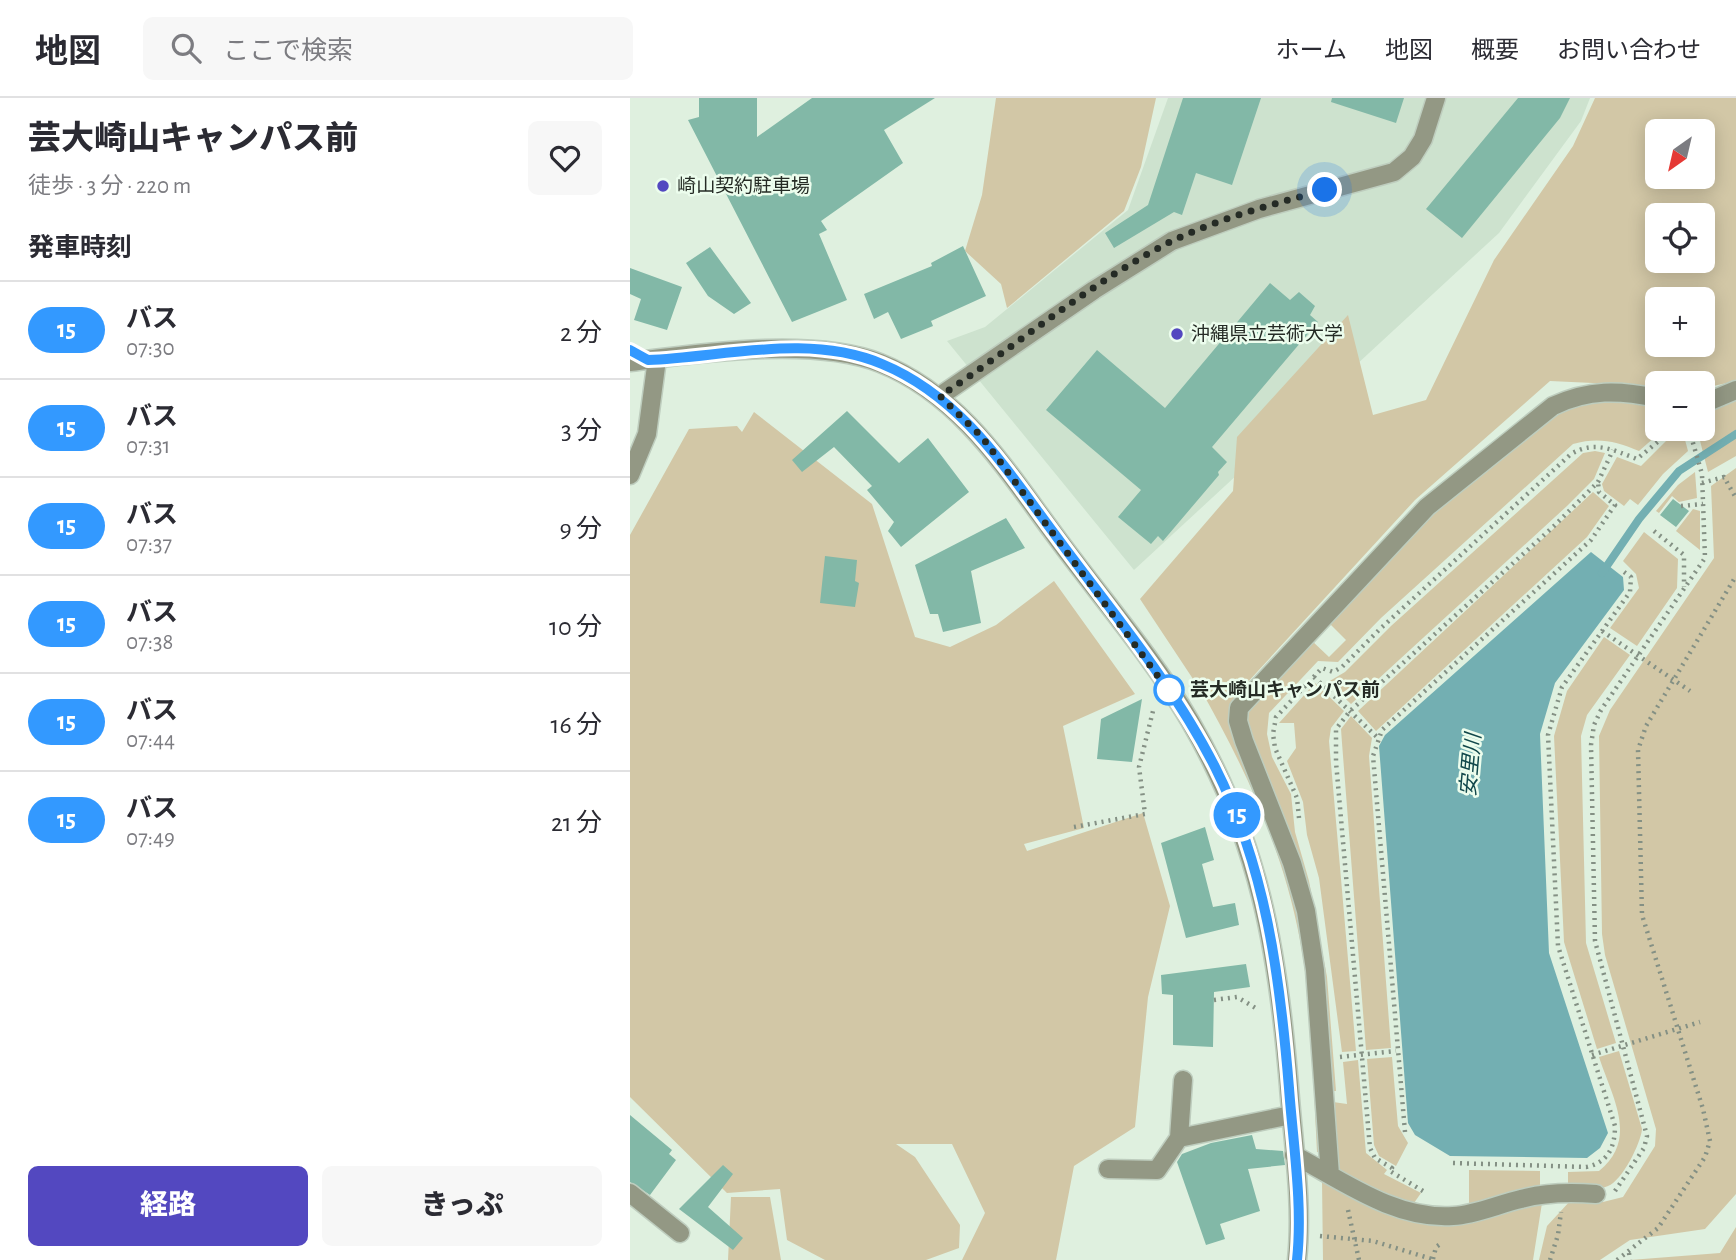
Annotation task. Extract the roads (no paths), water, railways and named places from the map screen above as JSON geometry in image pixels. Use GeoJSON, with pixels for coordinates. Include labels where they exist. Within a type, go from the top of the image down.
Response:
{"type":"FeatureCollection","features":[{"type":"Feature","properties":{"kind":"street"},"geometry":{"type":"LineString","coordinates":[[940,396],[1094,290],[1172,241],[1259,209],[1394,172],[1412,157],[1423,139],[1436,98]]}},
{"type":"Feature","properties":{"kind":"street"},"geometry":{"type":"LineString","coordinates":[[630,350],[645,360],[794,348],[824,349],[882,364],[940,396],[982,437],[1146,656],[1188,718],[1215,767],[1238,817],[1266,908],[1282,1006],[1294,1155],[1297,1260]]}},
{"type":"Feature","properties":{"kind":"street"},"geometry":{"type":"LineString","coordinates":[[630,475],[647,434],[645,360]]}},
{"type":"Feature","properties":{"kind":"street"},"geometry":{"type":"LineString","coordinates":[[1338,1179],[1306,911],[1292,863],[1244,741],[1238,722],[1239,708],[1427,508],[1553,406],[1572,397],[1594,392],[1621,390],[1645,395]]}},
{"type":"Feature","properties":{"kind":"street"},"geometry":{"type":"LineString","coordinates":[[1715,399],[1736,390]]}},
{"type":"Feature","properties":{"kind":"street"},"geometry":{"type":"LineString","coordinates":[[1108,1170],[1157,1170],[1179,1138],[1183,1080]]}},
{"type":"Feature","properties":{"kind":"street"},"geometry":{"type":"LineString","coordinates":[[1179,1138],[1291,1115]]}},
{"type":"Feature","properties":{"kind":"street"},"geometry":{"type":"LineString","coordinates":[[1294,1155],[1373,1198],[1412,1212],[1455,1216],[1542,1194],[1596,1194]]}},
{"type":"Feature","properties":{"kind":"street"},"geometry":{"type":"LineString","coordinates":[[630,1194],[680,1233]]}},
{"type":"Feature","properties":{"kind":"water"},"geometry":{"type":"Polygon","coordinates":[[[1591,552],[1623,577],[1624,590],[1555,683],[1540,734],[1549,953],[1608,1133],[1600,1148],[1587,1158],[1450,1156],[1415,1135],[1408,1123],[1379,746],[1385,735],[1591,552]]]}},
{"type":"Feature","properties":{"kind":"waterway","name":"安里川"},"geometry":{"type":"LineString","coordinates":[[1602,573],[1639,519],[1679,471],[1736,434]]}},
{"type":"Feature","properties":{"kind":"place","name":"崎山契約駐車場"},"geometry":{"type":"Point","coordinates":[663,186]}},
{"type":"Feature","properties":{"kind":"place","name":"沖縄県立芸術大学"},"geometry":{"type":"Point","coordinates":[1177,334]}},
{"type":"Feature","properties":{"kind":"place","name":"芸大崎山キャンパス前"},"geometry":{"type":"Point","coordinates":[1169,690]}}]}
